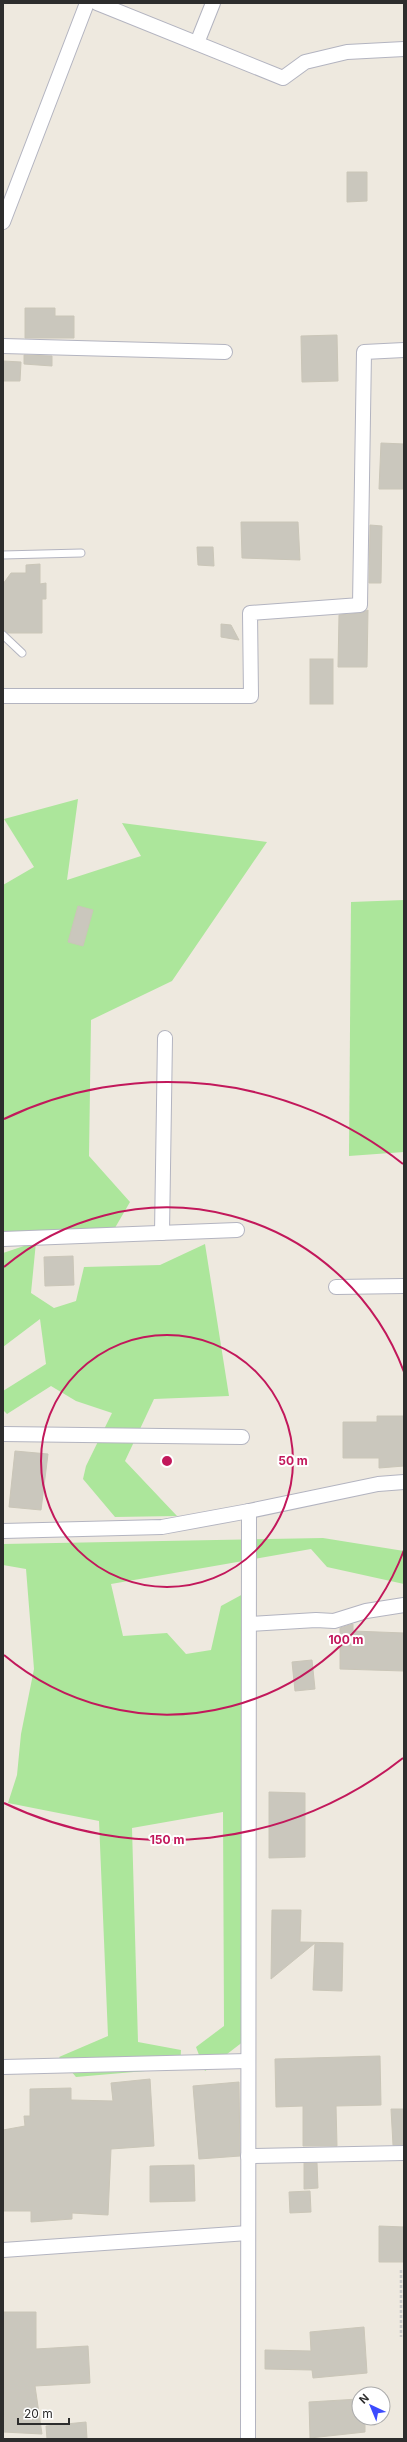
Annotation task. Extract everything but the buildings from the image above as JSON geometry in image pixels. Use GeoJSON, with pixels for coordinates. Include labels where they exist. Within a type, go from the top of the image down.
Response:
{"type":"FeatureCollection","features":[{"type":"Feature","properties":{"kind":"street"},"geometry":{"type":"LineString","coordinates":[[3,222],[87,3]]}},
{"type":"Feature","properties":{"kind":"street"},"geometry":{"type":"LineString","coordinates":[[97,3],[283,78],[305,62],[347,52],[404,49]]}},
{"type":"Feature","properties":{"kind":"street"},"geometry":{"type":"LineString","coordinates":[[197,43],[213,3]]}},
{"type":"Feature","properties":{"kind":"street"},"geometry":{"type":"LineString","coordinates":[[3,346],[225,352]]}},
{"type":"Feature","properties":{"kind":"street"},"geometry":{"type":"LineString","coordinates":[[3,696],[251,696],[250,613],[360,605],[364,352],[404,350]]}},
{"type":"Feature","properties":{"kind":"street"},"geometry":{"type":"LineString","coordinates":[[162,1233],[165,1038]]}},
{"type":"Feature","properties":{"kind":"street"},"geometry":{"type":"LineString","coordinates":[[3,1239],[237,1230]]}},
{"type":"Feature","properties":{"kind":"street"},"geometry":{"type":"LineString","coordinates":[[336,1287],[404,1286]]}},
{"type":"Feature","properties":{"kind":"street"},"geometry":{"type":"LineString","coordinates":[[3,1434],[242,1437]]}},
{"type":"Feature","properties":{"kind":"street"},"geometry":{"type":"LineString","coordinates":[[3,1531],[162,1527],[250,1511],[378,1484],[404,1482]]}},
{"type":"Feature","properties":{"kind":"street"},"geometry":{"type":"LineString","coordinates":[[248,2439],[250,1511]]}},
{"type":"Feature","properties":{"kind":"street"},"geometry":{"type":"LineString","coordinates":[[249,1624],[316,1620],[334,1621],[366,1611],[404,1605]]}},
{"type":"Feature","properties":{"kind":"street"},"geometry":{"type":"LineString","coordinates":[[3,2067],[248,2061]]}},
{"type":"Feature","properties":{"kind":"street"},"geometry":{"type":"LineString","coordinates":[[248,2156],[404,2153]]}},
{"type":"Feature","properties":{"kind":"street"},"geometry":{"type":"LineString","coordinates":[[3,2250],[248,2232]]}},
{"type":"Feature","properties":{"kind":"lane"},"geometry":{"type":"LineString","coordinates":[[3,556],[81,553]]}},
{"type":"Feature","properties":{"kind":"lane"},"geometry":{"type":"LineString","coordinates":[[3,635],[22,653]]}},
{"type":"Feature","properties":{"kind":"path"},"geometry":{"type":"LineString","coordinates":[[401,2270],[401,2337]]}},
{"type":"Feature","properties":{"kind":"green space"},"geometry":{"type":"Polygon","coordinates":[[[78,799],[67,880],[141,856],[122,823],[267,842],[172,981],[91,1020],[89,1156],[130,1202],[112,1233],[3,1239],[3,885],[34,867],[4,819],[78,799]]]}},
{"type":"Feature","properties":{"kind":"green space"},"geometry":{"type":"Polygon","coordinates":[[[404,900],[404,1152],[349,1156],[351,902],[404,900]]]}},
{"type":"Feature","properties":{"kind":"green space"},"geometry":{"type":"Polygon","coordinates":[[[36,1242],[31,1293],[54,1308],[76,1301],[84,1267],[160,1265],[205,1244],[229,1396],[154,1399],[125,1461],[177,1516],[115,1517],[83,1479],[86,1466],[112,1413],[76,1401],[51,1386],[7,1414],[3,1410],[3,1391],[46,1364],[40,1319],[3,1347],[3,1253],[36,1242]]]}},
{"type":"Feature","properties":{"kind":"green space"},"geometry":{"type":"Polygon","coordinates":[[[323,1538],[404,1551],[404,1584],[327,1567],[311,1549],[111,1584],[123,1636],[167,1633],[186,1654],[211,1650],[221,1606],[256,1587],[244,2041],[205,2071],[196,2047],[224,2026],[223,1812],[132,1828],[138,2042],[181,2050],[180,2068],[76,2077],[59,2057],[108,2036],[99,1821],[8,1803],[17,1775],[21,1734],[34,1669],[26,1569],[3,1565],[3,1544],[323,1538]]]}}]}
